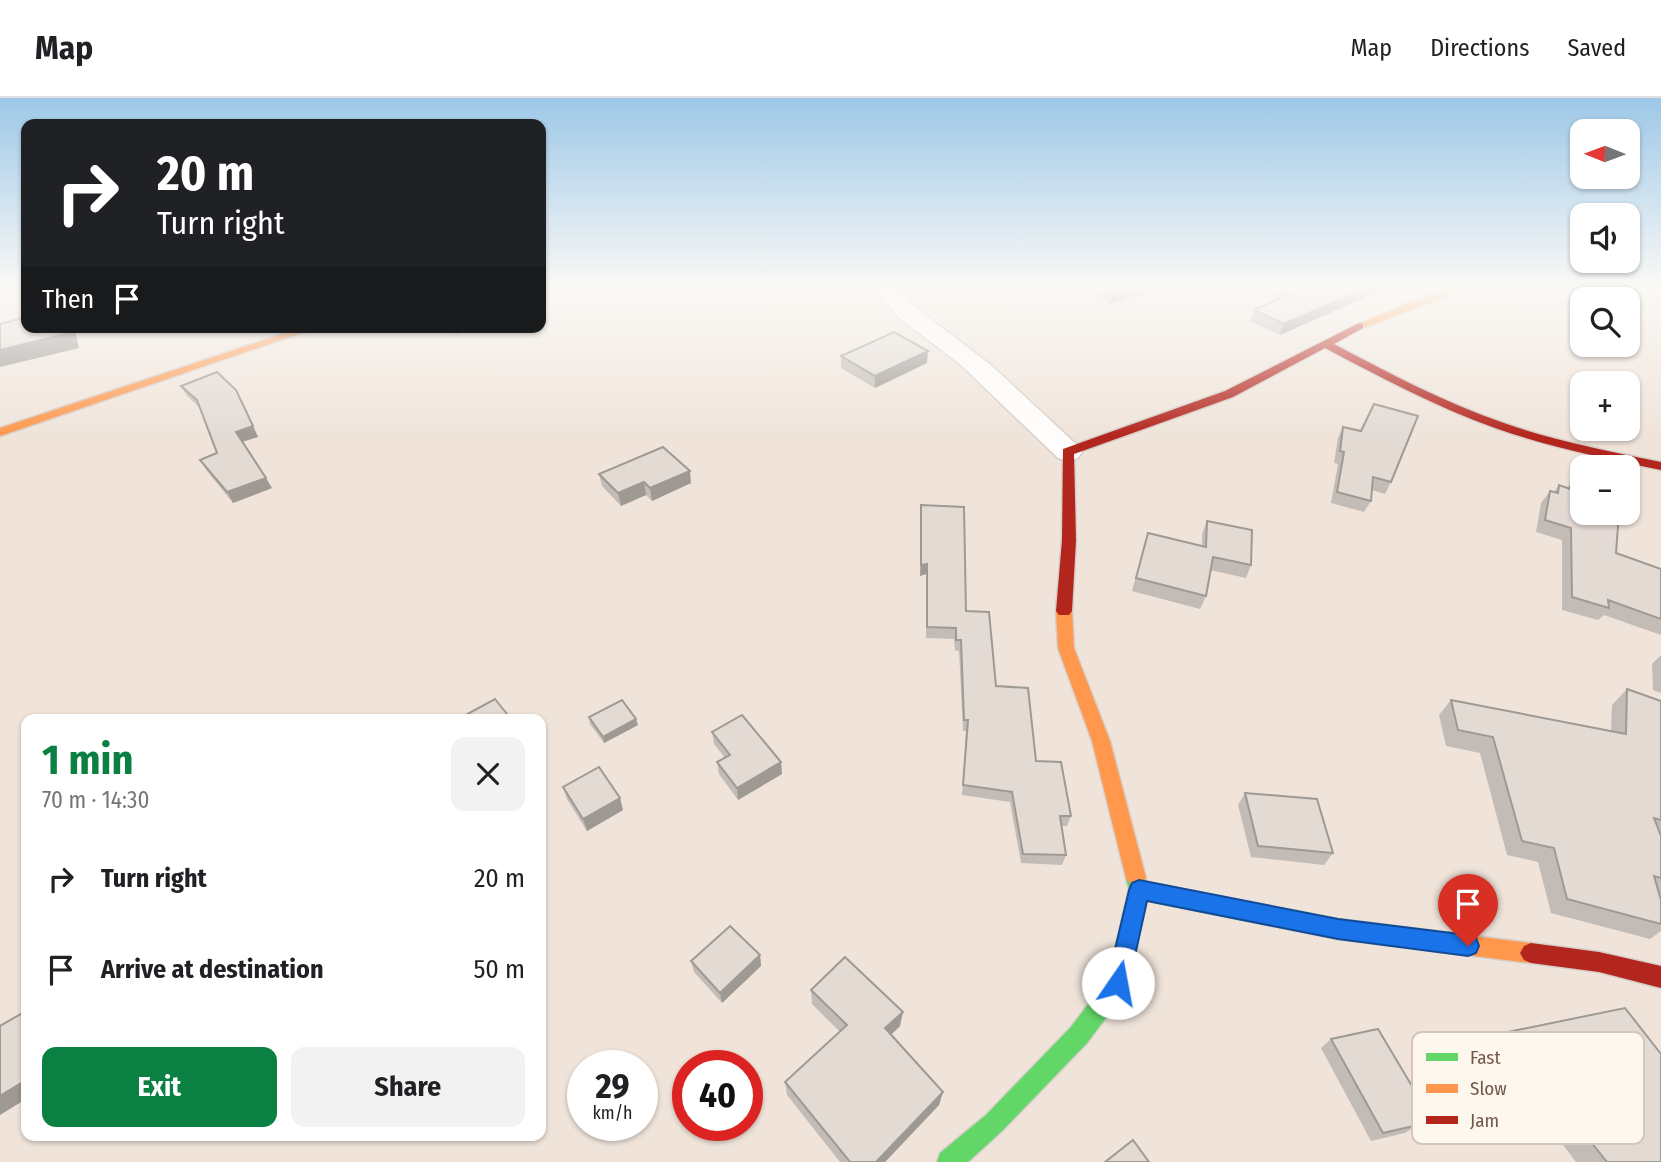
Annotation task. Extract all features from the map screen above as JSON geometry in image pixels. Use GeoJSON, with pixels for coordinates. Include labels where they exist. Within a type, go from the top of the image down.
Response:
{"type":"FeatureCollection","features":[{"type":"Feature","properties":{"kind":"street"},"geometry":{"type":"LineString","coordinates":[[0,432],[285,337]]}},
{"type":"Feature","properties":{"kind":"street"},"geometry":{"type":"LineString","coordinates":[[940,337],[954,346],[1068,452],[1069,540],[1063,594],[1066,648],[1101,741],[1139,890],[1118,983],[1079,1035],[993,1124],[949,1162]]}},
{"type":"Feature","properties":{"kind":"street"},"geometry":{"type":"LineString","coordinates":[[1068,452],[1229,394],[1338,337]]}},
{"type":"Feature","properties":{"kind":"street"},"geometry":{"type":"LineString","coordinates":[[1326,344],[1389,377],[1477,417],[1563,445],[1661,466]]}},
{"type":"Feature","properties":{"kind":"street"},"geometry":{"type":"LineString","coordinates":[[1139,890],[1338,929],[1599,962],[1661,977]]}},
{"type":"Feature","properties":{"kind":"shaded area"},"geometry":{"type":"Polygon","coordinates":[[[0,337],[1570,337],[1570,357],[1640,357],[1640,337],[1661,337],[1661,1162],[0,1162],[0,337]]]}},
{"type":"Feature","properties":{"kind":"building"},"geometry":{"type":"Polygon","coordinates":[[[0,337],[54,337],[0,350],[0,337]]]}},
{"type":"Feature","properties":{"kind":"building"},"geometry":{"type":"Polygon","coordinates":[[[884,337],[902,337],[928,351],[875,376],[841,356],[884,337]]]}},
{"type":"Feature","properties":{"kind":"building"},"geometry":{"type":"Polygon","coordinates":[[[217,372],[236,390],[253,426],[236,432],[266,478],[227,492],[200,460],[217,453],[197,400],[181,386],[217,372]]]}},
{"type":"Feature","properties":{"kind":"building"},"geometry":{"type":"Polygon","coordinates":[[[1374,404],[1418,416],[1391,482],[1373,477],[1371,501],[1337,492],[1344,452],[1340,451],[1343,427],[1361,431],[1374,404]]]}},
{"type":"Feature","properties":{"kind":"building"},"geometry":{"type":"Polygon","coordinates":[[[663,447],[690,471],[650,488],[644,482],[618,493],[599,474],[663,447]]]}},
{"type":"Feature","properties":{"kind":"building"},"geometry":{"type":"Polygon","coordinates":[[[1559,485],[1570,489],[1570,525],[1618,525],[1616,553],[1661,569],[1661,619],[1608,600],[1609,608],[1572,597],[1571,528],[1545,520],[1550,491],[1558,493],[1559,485]]]}},
{"type":"Feature","properties":{"kind":"building"},"geometry":{"type":"Polygon","coordinates":[[[921,505],[964,507],[966,611],[989,612],[996,686],[1028,688],[1036,761],[1061,762],[1071,816],[1060,816],[1066,855],[1023,854],[1012,792],[963,785],[968,720],[964,720],[961,640],[956,640],[956,628],[927,627],[927,564],[921,565],[921,505]]]}},
{"type":"Feature","properties":{"kind":"building"},"geometry":{"type":"Polygon","coordinates":[[[1207,521],[1252,530],[1251,565],[1213,557],[1206,596],[1136,578],[1148,533],[1206,547],[1207,521]]]}},
{"type":"Feature","properties":{"kind":"building"},"geometry":{"type":"Polygon","coordinates":[[[1627,689],[1661,701],[1661,820],[1654,818],[1661,836],[1661,878],[1654,876],[1661,900],[1661,924],[1567,899],[1554,848],[1522,841],[1493,737],[1458,730],[1451,700],[1626,734],[1627,689]]]}},
{"type":"Feature","properties":{"kind":"building"},"geometry":{"type":"Polygon","coordinates":[[[495,699],[507,714],[467,714],[495,699]]]}},
{"type":"Feature","properties":{"kind":"building"},"geometry":{"type":"Polygon","coordinates":[[[622,700],[636,719],[603,737],[589,717],[622,700]]]}},
{"type":"Feature","properties":{"kind":"building"},"geometry":{"type":"Polygon","coordinates":[[[742,715],[781,762],[737,788],[717,762],[730,755],[712,732],[742,715]]]}},
{"type":"Feature","properties":{"kind":"building"},"geometry":{"type":"Polygon","coordinates":[[[599,767],[620,798],[583,819],[563,787],[599,767]]]}},
{"type":"Feature","properties":{"kind":"building"},"geometry":{"type":"Polygon","coordinates":[[[1245,793],[1317,799],[1333,853],[1258,846],[1245,793]]]}},
{"type":"Feature","properties":{"kind":"building"},"geometry":{"type":"Polygon","coordinates":[[[730,926],[760,955],[720,993],[691,961],[730,926]]]}},
{"type":"Feature","properties":{"kind":"building"},"geometry":{"type":"Polygon","coordinates":[[[845,957],[903,1012],[885,1028],[943,1092],[876,1162],[850,1162],[785,1082],[847,1025],[811,990],[845,957]]]}},
{"type":"Feature","properties":{"kind":"building"},"geometry":{"type":"Polygon","coordinates":[[[1625,1008],[1644,1032],[1508,1032],[1625,1008]]]}},
{"type":"Feature","properties":{"kind":"building"},"geometry":{"type":"Polygon","coordinates":[[[21,1014],[21,1083],[0,1096],[0,1026],[21,1014]]]}},
{"type":"Feature","properties":{"kind":"building"},"geometry":{"type":"Polygon","coordinates":[[[1378,1029],[1412,1086],[1412,1126],[1383,1133],[1331,1039],[1378,1029]]]}},
{"type":"Feature","properties":{"kind":"building"},"geometry":{"type":"Polygon","coordinates":[[[1644,1032],[1661,1054],[1661,1162],[1607,1162],[1593,1144],[1644,1144],[1644,1032]]]}},
{"type":"Feature","properties":{"kind":"building"},"geometry":{"type":"Polygon","coordinates":[[[1133,1140],[1149,1162],[1105,1162],[1133,1140]]]}},
{"type":"Feature","properties":{"kind":"traffic: fast"},"geometry":{"type":"LineString","coordinates":[[949,1162],[994,1123],[1079,1035],[1118,983],[1139,890],[1136,878]]}},
{"type":"Feature","properties":{"kind":"traffic: slow"},"geometry":{"type":"LineString","coordinates":[[0,432],[285,337]]}},
{"type":"Feature","properties":{"kind":"traffic: slow"},"geometry":{"type":"LineString","coordinates":[[1064,611],[1066,648],[1101,741],[1136,878]]}},
{"type":"Feature","properties":{"kind":"traffic: slow"},"geometry":{"type":"LineString","coordinates":[[1139,890],[1338,929],[1531,953]]}},
{"type":"Feature","properties":{"kind":"traffic: jam"},"geometry":{"type":"LineString","coordinates":[[1064,611],[1069,540],[1068,452],[1229,394],[1339,337]]}},
{"type":"Feature","properties":{"kind":"traffic: jam"},"geometry":{"type":"LineString","coordinates":[[1326,344],[1390,378],[1478,418],[1560,444],[1661,466]]}},
{"type":"Feature","properties":{"kind":"traffic: jam"},"geometry":{"type":"LineString","coordinates":[[1531,953],[1599,962],[1661,977]]}},
{"type":"Feature","properties":{"kind":"route"},"geometry":{"type":"LineString","coordinates":[[1118,983],[1139,890],[1338,929],[1468,946]]}}]}
